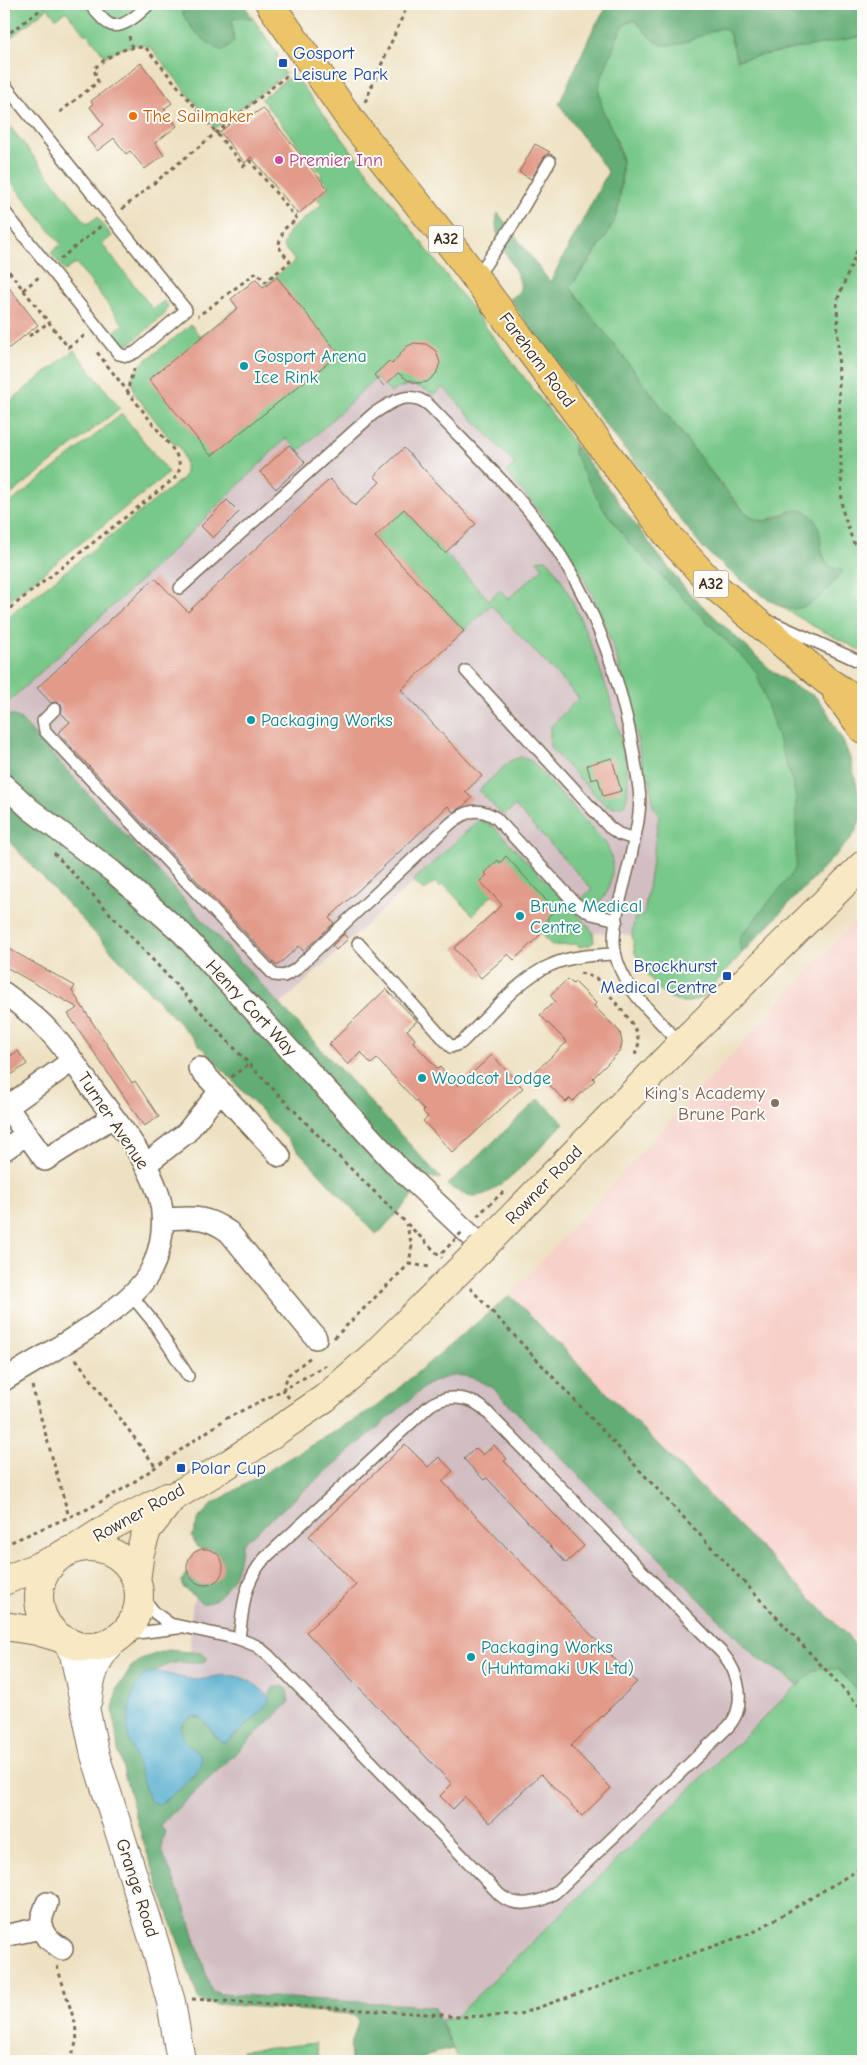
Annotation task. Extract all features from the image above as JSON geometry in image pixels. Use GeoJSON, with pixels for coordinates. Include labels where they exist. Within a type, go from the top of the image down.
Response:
{"type":"FeatureCollection","features":[{"type":"Feature","properties":{"kind":"main road","name":"Fareham Road"},"geometry":{"type":"LineString","coordinates":[[273,6],[355,125],[476,278],[670,538],[711,583],[827,681],[863,704]]}},
{"type":"Feature","properties":{"kind":"main road","name":"Fareham Road"},"geometry":{"type":"LineString","coordinates":[[827,681],[863,729]]}},
{"type":"Feature","properties":{"kind":"main road","name":"Rowner Road"},"geometry":{"type":"LineString","coordinates":[[137,1586],[143,1540],[152,1521],[172,1498],[325,1398],[374,1354],[425,1304],[474,1238],[681,1044],[863,865]]}},
{"type":"Feature","properties":{"kind":"main road","name":"Rowner Road"},"geometry":{"type":"LineString","coordinates":[[4,1581],[67,1553],[109,1527],[204,1478]]}},
{"type":"Feature","properties":{"kind":"main road"},"geometry":{"type":"LineString","coordinates":[[4,1621],[78,1645],[104,1644],[119,1637],[135,1616],[139,1600],[137,1586],[130,1568],[114,1554],[95,1548],[67,1553],[48,1568],[43,1578],[39,1600],[47,1624],[55,1637]]}},
{"type":"Feature","properties":{"kind":"main road"},"geometry":{"type":"LineString","coordinates":[[4,1628],[55,1637]]}},
{"type":"Feature","properties":{"kind":"street","name":"Henry Cort Way"},"geometry":{"type":"LineString","coordinates":[[4,785],[30,808],[112,871],[182,933],[397,1166],[474,1238]]}},
{"type":"Feature","properties":{"kind":"street","name":"Turner Avenue"},"geometry":{"type":"LineString","coordinates":[[4,993],[27,1010],[49,1031],[113,1117],[145,1165],[159,1196],[162,1219],[160,1246],[151,1271],[131,1296],[100,1321],[4,1380]]}},
{"type":"Feature","properties":{"kind":"street"},"geometry":{"type":"LineString","coordinates":[[72,1061],[7,1106],[45,1160],[113,1117]]}},
{"type":"Feature","properties":{"kind":"street"},"geometry":{"type":"LineString","coordinates":[[199,1068],[280,1156]]}},
{"type":"Feature","properties":{"kind":"street"},"geometry":{"type":"LineString","coordinates":[[145,1165],[186,1133],[220,1091]]}},
{"type":"Feature","properties":{"kind":"street"},"geometry":{"type":"LineString","coordinates":[[4,1150],[27,1134]]}},
{"type":"Feature","properties":{"kind":"street"},"geometry":{"type":"LineString","coordinates":[[162,1219],[198,1218],[215,1222],[229,1232],[321,1343]]}},
{"type":"Feature","properties":{"kind":"street","name":"Grange Road"},"geometry":{"type":"LineString","coordinates":[[4,1628],[39,1641],[59,1653],[72,1674],[87,1716]]}},
{"type":"Feature","properties":{"kind":"street","name":"Grange Road"},"geometry":{"type":"LineString","coordinates":[[55,1637],[74,1654],[95,1755],[118,1833],[140,1893],[171,2002],[181,2061]]}},
{"type":"Feature","properties":{"kind":"street","name":"Grange Road"},"geometry":{"type":"LineString","coordinates":[[87,1716],[90,1684],[96,1663],[105,1648],[119,1637]]}},
{"type":"Feature","properties":{"kind":"street"},"geometry":{"type":"LineString","coordinates":[[47,1903],[41,1928],[47,1938],[62,1949]]}},
{"type":"Feature","properties":{"kind":"street"},"geometry":{"type":"LineString","coordinates":[[4,1936],[41,1928]]}},
{"type":"Feature","properties":{"kind":"lane"},"geometry":{"type":"LineString","coordinates":[[90,4],[109,24],[114,25],[125,23],[149,4]]}},
{"type":"Feature","properties":{"kind":"lane"},"geometry":{"type":"LineString","coordinates":[[4,84],[186,310],[136,352],[127,356],[116,352],[4,211]]}},
{"type":"Feature","properties":{"kind":"lane"},"geometry":{"type":"LineString","coordinates":[[476,278],[514,224],[550,162]]}},
{"type":"Feature","properties":{"kind":"lane"},"geometry":{"type":"LineString","coordinates":[[180,588],[369,417],[398,399],[409,397],[422,400],[506,485],[552,542],[587,602],[610,658],[624,707],[639,794],[639,816],[617,920],[614,940],[615,954],[620,969],[628,983],[681,1044]]}},
{"type":"Feature","properties":{"kind":"lane"},"geometry":{"type":"LineString","coordinates":[[738,606],[863,663]]}},
{"type":"Feature","properties":{"kind":"lane"},"geometry":{"type":"LineString","coordinates":[[466,671],[610,827],[618,834],[634,839]]}},
{"type":"Feature","properties":{"kind":"lane"},"geometry":{"type":"LineString","coordinates":[[55,709],[44,721],[46,731],[274,975],[284,976],[295,970],[451,823],[461,815],[474,810],[484,811],[496,818],[576,904],[592,914],[617,920]]}},
{"type":"Feature","properties":{"kind":"lane"},"geometry":{"type":"LineString","coordinates":[[358,943],[451,1047],[461,1043],[515,990],[541,970],[558,962],[615,954]]}},
{"type":"Feature","properties":{"kind":"lane"},"geometry":{"type":"LineString","coordinates":[[131,1296],[154,1323],[188,1376]]}},
{"type":"Feature","properties":{"kind":"lane"},"geometry":{"type":"LineString","coordinates":[[137,1586],[160,1617],[170,1624],[180,1628],[238,1639],[257,1646],[269,1656],[500,1896],[515,1903],[537,1901],[556,1892],[729,1726],[739,1707],[735,1673],[723,1654],[483,1408],[474,1402],[460,1399],[441,1399],[429,1406],[264,1559],[252,1575],[246,1590],[238,1639]]}},
{"type":"Feature","properties":{"kind":"lane"},"geometry":{"type":"LineString","coordinates":[[119,1637],[180,1628]]}},
{"type":"Feature","properties":{"kind":"path"},"geometry":{"type":"LineString","coordinates":[[4,37],[48,4]]}},
{"type":"Feature","properties":{"kind":"path"},"geometry":{"type":"LineString","coordinates":[[355,125],[408,4]]}},
{"type":"Feature","properties":{"kind":"path"},"geometry":{"type":"LineString","coordinates":[[60,112],[98,82],[94,69],[99,64],[120,52],[139,46],[146,48],[153,54],[244,166],[250,161],[297,219],[284,229],[278,246],[290,262],[265,282],[257,272],[194,320]]}},
{"type":"Feature","properties":{"kind":"path"},"geometry":{"type":"LineString","coordinates":[[23,290],[308,57]]}},
{"type":"Feature","properties":{"kind":"path"},"geometry":{"type":"LineString","coordinates":[[863,104],[859,114],[859,131],[863,153]]}},
{"type":"Feature","properties":{"kind":"path"},"geometry":{"type":"LineString","coordinates":[[863,236],[837,301],[842,509],[852,542],[863,549]]}},
{"type":"Feature","properties":{"kind":"path"},"geometry":{"type":"LineString","coordinates":[[4,265],[68,347],[84,336],[89,342]]}},
{"type":"Feature","properties":{"kind":"path"},"geometry":{"type":"LineString","coordinates":[[29,336],[48,323]]}},
{"type":"Feature","properties":{"kind":"path"},"geometry":{"type":"LineString","coordinates":[[4,613],[178,474],[180,467],[174,452],[94,349]]}},
{"type":"Feature","properties":{"kind":"path"},"geometry":{"type":"LineString","coordinates":[[128,395],[130,378],[136,366]]}},
{"type":"Feature","properties":{"kind":"path"},"geometry":{"type":"LineString","coordinates":[[53,852],[248,1064],[446,1263]]}},
{"type":"Feature","properties":{"kind":"path"},"geometry":{"type":"LineString","coordinates":[[577,958],[578,972],[596,978],[638,1033],[639,1043],[635,1056],[630,1063]]}},
{"type":"Feature","properties":{"kind":"path"},"geometry":{"type":"LineString","coordinates":[[474,1238],[491,1202],[506,1190]]}},
{"type":"Feature","properties":{"kind":"path"},"geometry":{"type":"LineString","coordinates":[[283,1390],[288,1375],[409,1264],[412,1245],[405,1222]]}},
{"type":"Feature","properties":{"kind":"path"},"geometry":{"type":"LineString","coordinates":[[466,1284],[863,1710]]}},
{"type":"Feature","properties":{"kind":"path"},"geometry":{"type":"LineString","coordinates":[[64,1343],[156,1467]]}},
{"type":"Feature","properties":{"kind":"path"},"geometry":{"type":"LineString","coordinates":[[4,1545],[69,1517],[113,1495],[227,1418],[329,1364]]}},
{"type":"Feature","properties":{"kind":"path"},"geometry":{"type":"LineString","coordinates":[[22,1369],[34,1389],[69,1517]]}},
{"type":"Feature","properties":{"kind":"path"},"geometry":{"type":"LineString","coordinates":[[171,2002],[198,1998],[443,2014],[455,2017],[517,2015],[754,1932],[863,1867]]}},
{"type":"Feature","properties":{"kind":"path"},"geometry":{"type":"LineString","coordinates":[[62,1949],[57,1963],[75,2023],[76,2040],[70,2061]]}},
{"type":"Feature","properties":{"kind":"shaded area"},"geometry":{"type":"Polygon","coordinates":[[[376,378],[391,393],[396,389],[409,385],[423,388],[434,395],[443,387],[515,464],[506,472],[556,532],[583,576],[608,632],[624,677],[645,779],[650,779],[653,806],[659,815],[644,914],[632,927],[632,935],[593,932],[489,823],[479,821],[280,1005],[21,720],[4,714],[4,706],[172,551],[286,438],[299,451],[376,378]]]}},
{"type":"Feature","properties":{"kind":"shaded area","name":"King's Academy Brune Park"},"geometry":{"type":"Polygon","coordinates":[[[863,912],[863,1654],[845,1633],[510,1295],[863,912]]]}},
{"type":"Feature","properties":{"kind":"shaded area"},"geometry":{"type":"Polygon","coordinates":[[[510,1295],[835,1649],[455,2017],[441,2020],[210,2003],[183,1932],[119,1713],[131,1681],[190,1652],[192,1608],[202,1550],[193,1541],[192,1536],[199,1518],[276,1467],[377,1406],[510,1295]]]}},
{"type":"Feature","properties":{"kind":"green space"},"geometry":{"type":"Polygon","coordinates":[[[4,4],[243,4],[278,55],[276,60],[285,74],[215,128],[151,48],[134,45],[105,56],[66,11],[56,18],[48,8],[4,43],[4,4]]]}},
{"type":"Feature","properties":{"kind":"green space"},"geometry":{"type":"Polygon","coordinates":[[[182,4],[243,4],[253,18],[237,18],[232,20],[234,42],[222,51],[209,44],[189,25],[182,10],[182,4]]]}},
{"type":"Feature","properties":{"kind":"green space"},"geometry":{"type":"Polygon","coordinates":[[[609,4],[863,4],[863,36],[737,60],[729,32],[723,28],[679,44],[670,45],[661,44],[653,40],[634,20],[626,23],[620,31],[600,81],[599,92],[603,111],[614,134],[622,161],[619,205],[614,222],[605,238],[570,287],[714,476],[746,513],[760,521],[775,518],[796,510],[810,514],[816,520],[826,562],[833,568],[843,570],[821,595],[800,608],[783,607],[772,601],[746,584],[704,549],[535,336],[510,299],[519,291],[520,284],[518,276],[498,236],[496,224],[498,213],[550,282],[608,172],[559,104],[594,27],[609,4]]]}},
{"type":"Feature","properties":{"kind":"green space"},"geometry":{"type":"Polygon","coordinates":[[[634,20],[650,37],[662,43],[670,44],[688,41],[723,28],[729,32],[737,60],[863,36],[863,401],[861,406],[863,480],[859,503],[863,520],[863,652],[813,626],[770,600],[793,606],[803,605],[820,596],[843,571],[834,570],[828,565],[821,547],[792,510],[765,521],[755,519],[744,511],[712,473],[570,287],[606,236],[612,225],[619,202],[622,160],[620,150],[600,102],[599,92],[601,77],[618,36],[629,22],[634,20]]]}},
{"type":"Feature","properties":{"kind":"green space"},"geometry":{"type":"Polygon","coordinates":[[[292,77],[298,80],[574,443],[598,498],[764,673],[801,800],[802,867],[742,953],[703,997],[690,1002],[680,1002],[663,994],[643,969],[635,953],[632,935],[634,919],[644,914],[659,815],[653,806],[650,779],[645,779],[633,720],[618,662],[597,606],[584,579],[555,531],[506,472],[515,464],[443,387],[434,395],[412,386],[402,387],[391,393],[376,378],[299,451],[286,438],[172,551],[4,706],[4,620],[183,478],[185,462],[179,446],[173,443],[134,393],[132,377],[141,364],[191,325],[201,337],[295,261],[283,246],[288,232],[322,204],[317,198],[330,188],[320,176],[322,174],[261,99],[285,80],[292,77]]]}},
{"type":"Feature","properties":{"kind":"green space"},"geometry":{"type":"Polygon","coordinates":[[[4,119],[87,224],[97,217],[112,236],[102,244],[153,309],[164,301],[168,305],[165,314],[131,343],[123,343],[113,333],[123,324],[76,263],[65,271],[51,253],[61,244],[4,173],[4,119]]]}},
{"type":"Feature","properties":{"kind":"green space"},"geometry":{"type":"Polygon","coordinates":[[[74,350],[120,408],[4,500],[4,406],[74,350]]]}},
{"type":"Feature","properties":{"kind":"green space"},"geometry":{"type":"Polygon","coordinates":[[[122,414],[169,473],[4,604],[4,508],[122,414]]]}},
{"type":"Feature","properties":{"kind":"green space"},"geometry":{"type":"Polygon","coordinates":[[[574,443],[687,591],[771,670],[794,686],[815,696],[825,708],[844,743],[851,761],[861,803],[861,817],[857,829],[850,840],[742,953],[739,943],[741,936],[796,867],[796,799],[793,784],[756,671],[632,547],[603,508],[584,474],[574,453],[574,443]]]}},
{"type":"Feature","properties":{"kind":"green space"},"geometry":{"type":"Polygon","coordinates":[[[399,504],[489,600],[500,590],[508,599],[543,568],[537,560],[546,559],[559,575],[589,639],[616,720],[625,757],[628,787],[624,805],[614,807],[605,805],[550,748],[550,727],[579,698],[491,605],[464,631],[375,537],[393,520],[399,504]]]}},
{"type":"Feature","properties":{"kind":"green space"},"geometry":{"type":"Polygon","coordinates":[[[4,714],[21,720],[280,1005],[441,1178],[428,1179],[377,1235],[4,836],[4,714]]]}},
{"type":"Feature","properties":{"kind":"green space"},"geometry":{"type":"Polygon","coordinates":[[[521,757],[531,761],[607,845],[611,855],[612,869],[609,886],[602,900],[596,903],[589,903],[581,899],[592,889],[515,806],[503,816],[479,790],[510,761],[521,757]]]}},
{"type":"Feature","properties":{"kind":"green space"},"geometry":{"type":"Polygon","coordinates":[[[478,821],[483,821],[493,826],[584,921],[593,932],[594,942],[590,945],[579,947],[578,944],[552,946],[532,922],[493,895],[473,915],[443,884],[439,887],[435,882],[424,891],[413,881],[478,821]]]}},
{"type":"Feature","properties":{"kind":"green space"},"geometry":{"type":"Polygon","coordinates":[[[539,1099],[564,1123],[523,1166],[498,1187],[476,1196],[464,1194],[447,1185],[539,1099]]]}},
{"type":"Feature","properties":{"kind":"green space"},"geometry":{"type":"Polygon","coordinates":[[[510,1295],[845,1633],[863,1654],[863,1697],[839,1670],[816,1670],[798,1686],[782,1673],[757,1658],[493,1388],[468,1377],[453,1376],[427,1385],[242,1544],[235,1573],[219,1597],[208,1603],[202,1603],[184,1588],[181,1582],[188,1572],[194,1581],[204,1584],[212,1583],[221,1572],[222,1562],[217,1554],[213,1551],[197,1547],[192,1536],[199,1518],[212,1504],[377,1406],[510,1295]]]}},
{"type":"Feature","properties":{"kind":"green space"},"geometry":{"type":"Polygon","coordinates":[[[168,1650],[202,1653],[206,1656],[207,1660],[199,1663],[171,1664],[149,1673],[129,1710],[128,1727],[132,1745],[160,1804],[197,1773],[197,1752],[184,1743],[180,1733],[181,1727],[187,1719],[197,1718],[202,1720],[217,1738],[232,1739],[264,1709],[274,1687],[284,1686],[287,1690],[289,1703],[160,1825],[165,1832],[162,1840],[163,1853],[188,1916],[211,1990],[221,1994],[430,2006],[434,2008],[453,2049],[434,2053],[418,2061],[351,2061],[350,2047],[358,2022],[357,2018],[350,2014],[203,2003],[198,1998],[142,1838],[118,1751],[113,1710],[117,1689],[131,1667],[143,1658],[168,1650]]]}},
{"type":"Feature","properties":{"kind":"green space"},"geometry":{"type":"Polygon","coordinates":[[[823,1667],[840,1670],[863,1697],[863,2061],[458,2061],[441,2020],[455,2017],[811,1672],[823,1667]]]}},
{"type":"Feature","properties":{"kind":"green space"},"geometry":{"type":"Polygon","coordinates":[[[316,2043],[318,2061],[243,2061],[242,2051],[316,2043]]]}},
{"type":"Feature","properties":{"kind":"water"},"geometry":{"type":"Polygon","coordinates":[[[863,476],[863,520],[859,504],[863,476]]]}},
{"type":"Feature","properties":{"kind":"water"},"geometry":{"type":"Polygon","coordinates":[[[158,1672],[196,1680],[219,1676],[238,1677],[256,1685],[265,1692],[269,1699],[264,1709],[227,1742],[222,1742],[204,1721],[199,1718],[188,1719],[181,1725],[184,1740],[201,1757],[201,1767],[180,1789],[160,1804],[151,1802],[148,1797],[128,1735],[130,1705],[135,1689],[145,1676],[158,1672]]]}},
{"type":"Feature","properties":{"kind":"building","name":"The Sailmaker"},"geometry":{"type":"Polygon","coordinates":[[[141,63],[172,103],[164,109],[177,126],[155,143],[164,155],[145,169],[130,151],[126,154],[114,138],[97,151],[87,138],[104,125],[90,107],[93,104],[91,101],[141,63]]]}},
{"type":"Feature","properties":{"kind":"building","name":"Premier Inn"},"geometry":{"type":"Polygon","coordinates":[[[263,108],[328,189],[298,214],[251,157],[245,163],[220,132],[240,116],[244,121],[263,108]]]}},
{"type":"Feature","properties":{"kind":"building"},"geometry":{"type":"Polygon","coordinates":[[[535,144],[550,152],[544,157],[531,179],[519,172],[535,144]]]}},
{"type":"Feature","properties":{"kind":"building","name":"Gosport Arena Ice Rink"},"geometry":{"type":"Polygon","coordinates":[[[277,277],[339,354],[211,456],[149,379],[238,308],[231,299],[256,279],[263,288],[277,277]]]}},
{"type":"Feature","properties":{"kind":"building"},"geometry":{"type":"Polygon","coordinates":[[[4,281],[38,325],[4,352],[4,281]]]}},
{"type":"Feature","properties":{"kind":"building"},"geometry":{"type":"Polygon","coordinates":[[[414,343],[426,344],[436,351],[440,363],[436,374],[427,382],[416,383],[398,373],[384,386],[374,375],[389,361],[392,364],[406,347],[414,343]]]}},
{"type":"Feature","properties":{"kind":"building"},"geometry":{"type":"Polygon","coordinates":[[[289,445],[305,462],[276,489],[260,472],[289,445]]]}},
{"type":"Feature","properties":{"kind":"building","name":"Packaging Works"},"geometry":{"type":"Polygon","coordinates":[[[404,448],[476,524],[445,553],[404,509],[375,537],[464,631],[401,690],[482,776],[465,792],[472,798],[453,812],[448,806],[329,918],[334,923],[303,951],[299,946],[277,966],[58,733],[70,722],[61,713],[61,704],[51,703],[37,688],[155,578],[188,612],[330,479],[355,506],[380,482],[374,476],[404,448]]]}},
{"type":"Feature","properties":{"kind":"building"},"geometry":{"type":"Polygon","coordinates":[[[227,500],[239,512],[213,538],[201,526],[227,500]]]}},
{"type":"Feature","properties":{"kind":"building"},"geometry":{"type":"Polygon","coordinates":[[[612,758],[621,791],[603,796],[598,778],[591,780],[587,765],[612,758]]]}},
{"type":"Feature","properties":{"kind":"building","name":"Brune Medical Centre"},"geometry":{"type":"Polygon","coordinates":[[[506,856],[555,910],[549,916],[539,936],[514,960],[508,954],[481,978],[454,948],[502,905],[480,881],[487,875],[484,873],[498,860],[500,863],[506,856]]]}},
{"type":"Feature","properties":{"kind":"building"},"geometry":{"type":"Polygon","coordinates":[[[344,934],[348,939],[336,950],[332,946],[344,934]]]}},
{"type":"Feature","properties":{"kind":"building"},"geometry":{"type":"Polygon","coordinates":[[[4,946],[75,986],[72,991],[132,1083],[135,1081],[159,1117],[144,1126],[68,1014],[78,1008],[4,966],[4,946]]]}},
{"type":"Feature","properties":{"kind":"building"},"geometry":{"type":"Polygon","coordinates":[[[568,979],[573,984],[575,982],[596,1003],[594,1006],[620,1032],[622,1043],[620,1051],[593,1078],[595,1080],[573,1101],[570,1098],[566,1102],[536,1071],[567,1042],[540,1015],[555,1001],[550,995],[568,979]]]}},
{"type":"Feature","properties":{"kind":"building","name":"Woodcot Lodge"},"geometry":{"type":"Polygon","coordinates":[[[386,989],[417,1021],[407,1030],[415,1039],[413,1042],[438,1069],[440,1067],[458,1086],[492,1055],[523,1088],[453,1153],[423,1121],[428,1117],[423,1112],[424,1110],[377,1059],[371,1064],[361,1052],[348,1065],[329,1044],[386,989]]]}},
{"type":"Feature","properties":{"kind":"building"},"geometry":{"type":"Polygon","coordinates":[[[18,1051],[27,1064],[4,1080],[4,1060],[18,1051]]]}},
{"type":"Feature","properties":{"kind":"building","name":"Packaging Works (Huhtamaki UK Ltd)"},"geometry":{"type":"Polygon","coordinates":[[[405,1444],[428,1467],[439,1457],[453,1471],[442,1481],[637,1682],[571,1746],[611,1788],[582,1816],[541,1774],[490,1823],[465,1797],[453,1809],[440,1796],[452,1784],[306,1632],[356,1585],[309,1536],[405,1444]]]}},
{"type":"Feature","properties":{"kind":"building"},"geometry":{"type":"Polygon","coordinates":[[[494,1445],[507,1459],[504,1461],[584,1546],[566,1563],[487,1478],[484,1480],[464,1459],[476,1448],[483,1455],[494,1445]]]}},
{"type":"Feature","properties":{"kind":"building"},"geometry":{"type":"Polygon","coordinates":[[[205,1549],[218,1554],[223,1567],[218,1580],[205,1585],[192,1580],[187,1567],[192,1554],[205,1549]]]}},
{"type":"Feature","properties":{"kind":"place","name":"Gosport Leisure Park"},"geometry":{"type":"Point","coordinates":[283,63]}},
{"type":"Feature","properties":{"kind":"place","name":"The Sailmaker"},"geometry":{"type":"Point","coordinates":[133,116]}},
{"type":"Feature","properties":{"kind":"place","name":"Premier Inn"},"geometry":{"type":"Point","coordinates":[279,160]}},
{"type":"Feature","properties":{"kind":"place","name":"Gosport Arena Ice Rink"},"geometry":{"type":"Point","coordinates":[244,366]}},
{"type":"Feature","properties":{"kind":"place","name":"Packaging Works"},"geometry":{"type":"Point","coordinates":[251,720]}},
{"type":"Feature","properties":{"kind":"place","name":"Brune Medical Centre"},"geometry":{"type":"Point","coordinates":[520,916]}},
{"type":"Feature","properties":{"kind":"place","name":"Brockhurst Medical Centre"},"geometry":{"type":"Point","coordinates":[727,976]}},
{"type":"Feature","properties":{"kind":"place","name":"Woodcot Lodge"},"geometry":{"type":"Point","coordinates":[422,1078]}},
{"type":"Feature","properties":{"kind":"place","name":"King's Academy Brune Park"},"geometry":{"type":"Point","coordinates":[775,1103]}},
{"type":"Feature","properties":{"kind":"place","name":"Polar Cup"},"geometry":{"type":"Point","coordinates":[181,1468]}},
{"type":"Feature","properties":{"kind":"place","name":"Packaging Works (Huhtamaki UK Ltd)"},"geometry":{"type":"Point","coordinates":[471,1657]}}]}
